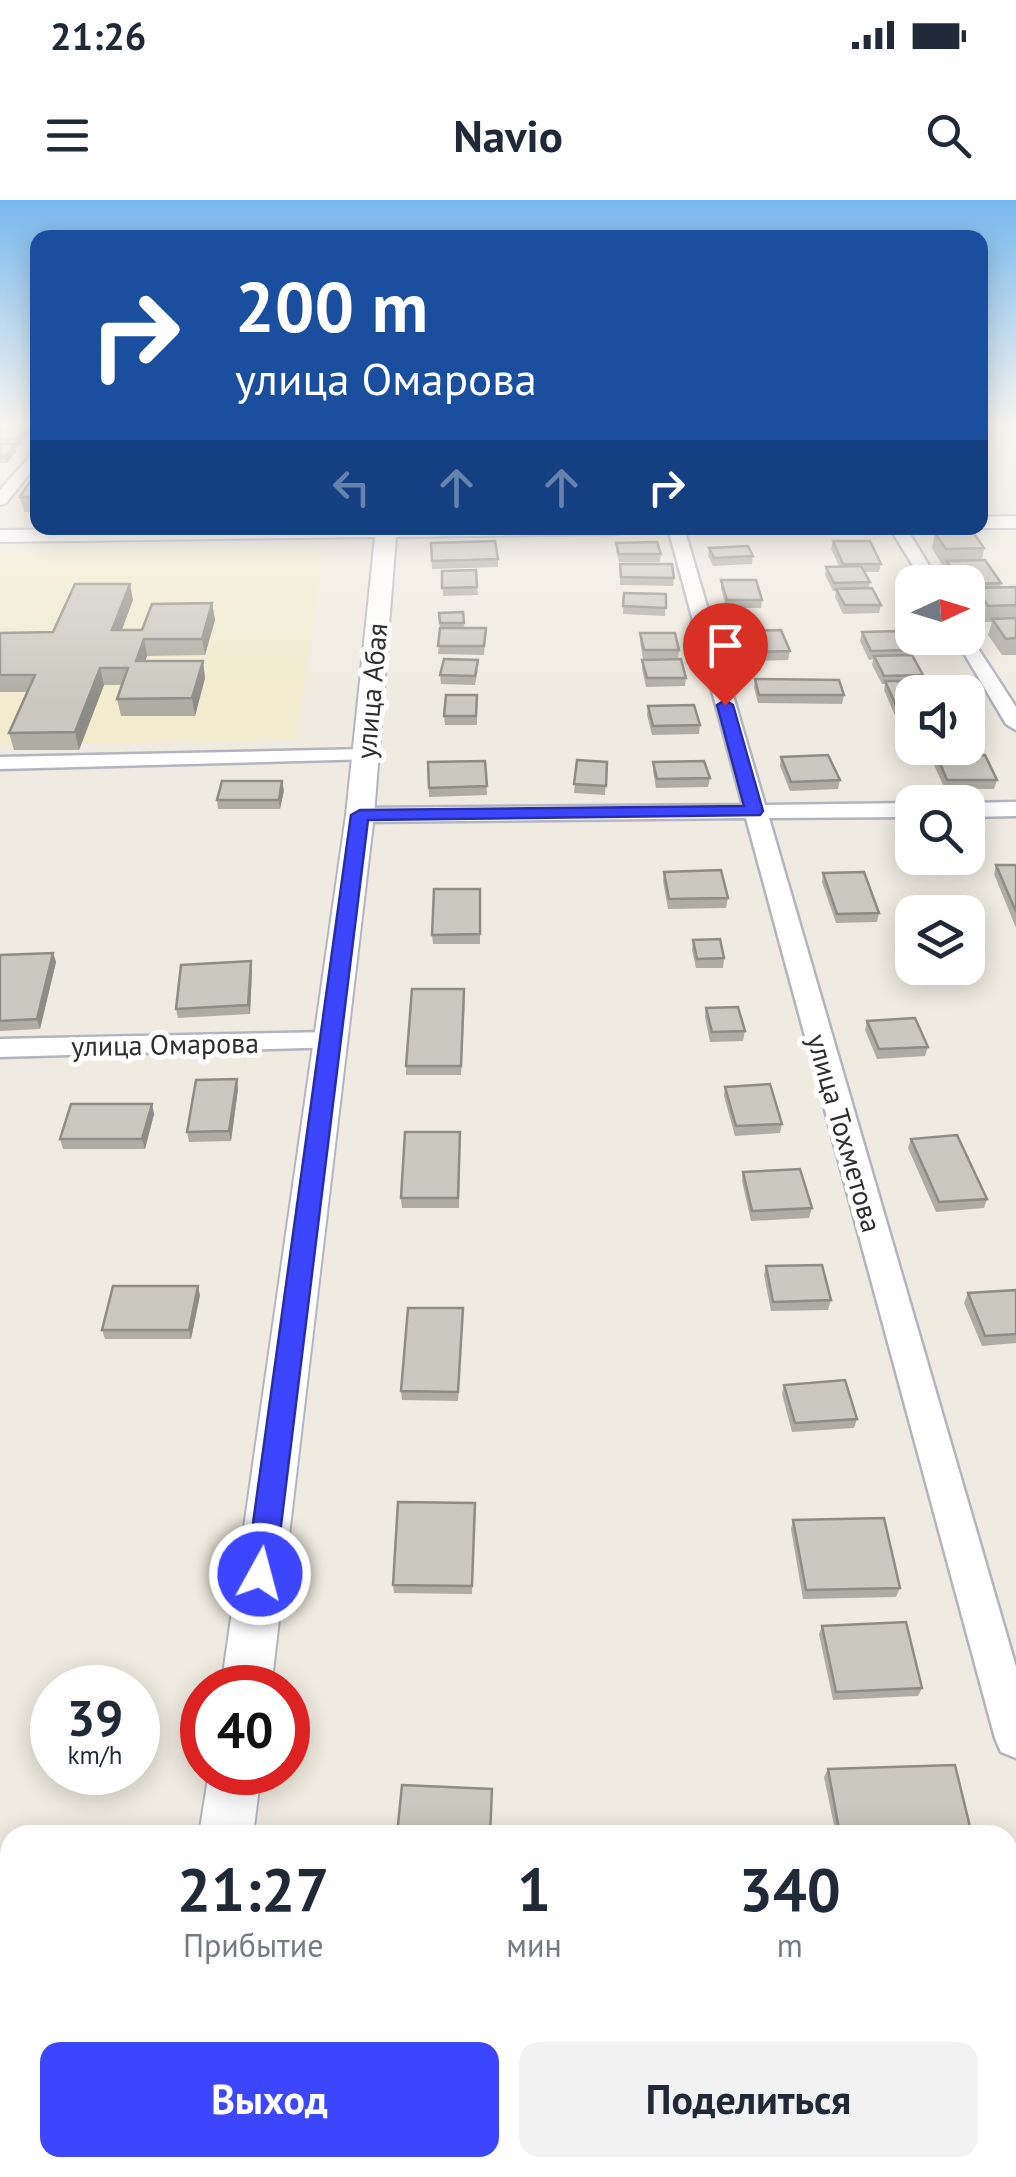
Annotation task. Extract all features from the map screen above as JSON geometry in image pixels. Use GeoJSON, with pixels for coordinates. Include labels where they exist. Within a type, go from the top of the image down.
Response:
{"type":"FeatureCollection","features":[{"type":"Feature","properties":{"kind":"street"},"geometry":{"type":"LineString","coordinates":[[988,523],[1016,522]]}},
{"type":"Feature","properties":{"kind":"street"},"geometry":{"type":"LineString","coordinates":[[0,536],[55,535]]}},
{"type":"Feature","properties":{"kind":"street","name":"улица Абая"},"geometry":{"type":"LineString","coordinates":[[249,1665],[360,815],[385,535]]}},
{"type":"Feature","properties":{"kind":"street","name":"улица Тохметова"},"geometry":{"type":"LineString","coordinates":[[678,535],[1016,1738]]}},
{"type":"Feature","properties":{"kind":"street"},"geometry":{"type":"LineString","coordinates":[[902,535],[921,565]]}},
{"type":"Feature","properties":{"kind":"street"},"geometry":{"type":"LineString","coordinates":[[974,655],[1016,724]]}},
{"type":"Feature","properties":{"kind":"street"},"geometry":{"type":"LineString","coordinates":[[0,762],[366,755]]}},
{"type":"Feature","properties":{"kind":"street"},"geometry":{"type":"LineString","coordinates":[[985,810],[1016,809]]}},
{"type":"Feature","properties":{"kind":"street"},"geometry":{"type":"LineString","coordinates":[[360,815],[895,810]]}},
{"type":"Feature","properties":{"kind":"street","name":"улица Омарова"},"geometry":{"type":"LineString","coordinates":[[0,1048],[330,1041]]}},
{"type":"Feature","properties":{"kind":"street"},"geometry":{"type":"LineString","coordinates":[[227,1825],[231,1795]]}},
{"type":"Feature","properties":{"kind":"shaded area"},"geometry":{"type":"Polygon","coordinates":[[[323,553],[296,740],[0,745],[0,554],[323,553]]]}},
{"type":"Feature","properties":{"kind":"building"},"geometry":{"type":"Polygon","coordinates":[[[936,535],[975,535],[984,548],[946,549],[936,535]]]}},
{"type":"Feature","properties":{"kind":"building"},"geometry":{"type":"Polygon","coordinates":[[[495,541],[498,559],[432,561],[431,543],[495,541]]]}},
{"type":"Feature","properties":{"kind":"building"},"geometry":{"type":"Polygon","coordinates":[[[833,541],[870,541],[881,564],[843,564],[833,541]]]}},
{"type":"Feature","properties":{"kind":"building"},"geometry":{"type":"Polygon","coordinates":[[[657,542],[661,554],[619,554],[616,543],[657,542]]]}},
{"type":"Feature","properties":{"kind":"building"},"geometry":{"type":"Polygon","coordinates":[[[748,546],[753,556],[714,558],[709,548],[748,546]]]}},
{"type":"Feature","properties":{"kind":"building"},"geometry":{"type":"Polygon","coordinates":[[[985,560],[1001,583],[985,583],[985,565],[949,565],[947,561],[985,560]]]}},
{"type":"Feature","properties":{"kind":"building"},"geometry":{"type":"Polygon","coordinates":[[[620,564],[672,564],[674,578],[621,577],[620,564]]]}},
{"type":"Feature","properties":{"kind":"building"},"geometry":{"type":"Polygon","coordinates":[[[861,566],[870,582],[834,583],[826,567],[861,566]]]}},
{"type":"Feature","properties":{"kind":"building"},"geometry":{"type":"Polygon","coordinates":[[[476,570],[477,587],[442,588],[442,571],[476,570]]]}},
{"type":"Feature","properties":{"kind":"building"},"geometry":{"type":"Polygon","coordinates":[[[721,580],[756,580],[762,600],[727,600],[721,580]]]}},
{"type":"Feature","properties":{"kind":"building"},"geometry":{"type":"Polygon","coordinates":[[[75,584],[130,584],[112,630],[142,630],[152,604],[212,603],[202,639],[144,639],[136,661],[203,661],[192,698],[117,699],[128,668],[100,668],[75,732],[9,733],[35,675],[0,675],[0,633],[53,632],[75,584]]]}},
{"type":"Feature","properties":{"kind":"building"},"geometry":{"type":"Polygon","coordinates":[[[1016,587],[1016,605],[988,606],[985,588],[1016,587]]]}},
{"type":"Feature","properties":{"kind":"building"},"geometry":{"type":"Polygon","coordinates":[[[872,588],[881,605],[845,605],[836,589],[872,588]]]}},
{"type":"Feature","properties":{"kind":"building"},"geometry":{"type":"Polygon","coordinates":[[[624,593],[666,594],[666,608],[623,606],[624,593]]]}},
{"type":"Feature","properties":{"kind":"building"},"geometry":{"type":"Polygon","coordinates":[[[463,612],[464,623],[440,623],[439,613],[463,612]]]}},
{"type":"Feature","properties":{"kind":"building"},"geometry":{"type":"Polygon","coordinates":[[[1016,618],[1016,638],[1006,639],[992,619],[1016,618]]]}},
{"type":"Feature","properties":{"kind":"building"},"geometry":{"type":"Polygon","coordinates":[[[440,628],[486,628],[484,646],[438,646],[440,628]]]}},
{"type":"Feature","properties":{"kind":"building"},"geometry":{"type":"Polygon","coordinates":[[[781,630],[790,651],[750,652],[742,631],[781,630]]]}},
{"type":"Feature","properties":{"kind":"building"},"geometry":{"type":"Polygon","coordinates":[[[895,631],[895,650],[871,651],[862,632],[895,631]]]}},
{"type":"Feature","properties":{"kind":"building"},"geometry":{"type":"Polygon","coordinates":[[[640,633],[675,633],[679,650],[644,650],[640,633]]]}},
{"type":"Feature","properties":{"kind":"building"},"geometry":{"type":"Polygon","coordinates":[[[912,655],[923,675],[884,676],[874,656],[912,655]]]}},
{"type":"Feature","properties":{"kind":"building"},"geometry":{"type":"Polygon","coordinates":[[[444,659],[478,660],[475,676],[440,675],[444,659]]]}},
{"type":"Feature","properties":{"kind":"building"},"geometry":{"type":"Polygon","coordinates":[[[681,659],[686,678],[647,678],[642,660],[681,659]]]}},
{"type":"Feature","properties":{"kind":"building"},"geometry":{"type":"Polygon","coordinates":[[[755,679],[839,680],[844,695],[759,695],[755,679]]]}},
{"type":"Feature","properties":{"kind":"building"},"geometry":{"type":"Polygon","coordinates":[[[885,681],[895,681],[895,703],[885,681]]]}},
{"type":"Feature","properties":{"kind":"building"},"geometry":{"type":"Polygon","coordinates":[[[446,695],[477,695],[476,716],[444,716],[446,695]]]}},
{"type":"Feature","properties":{"kind":"building"},"geometry":{"type":"Polygon","coordinates":[[[694,705],[700,725],[653,726],[648,706],[694,705]]]}},
{"type":"Feature","properties":{"kind":"building"},"geometry":{"type":"Polygon","coordinates":[[[828,755],[840,780],[791,782],[781,757],[828,755]]]}},
{"type":"Feature","properties":{"kind":"building"},"geometry":{"type":"Polygon","coordinates":[[[985,755],[997,780],[947,780],[941,765],[985,765],[985,755]]]}},
{"type":"Feature","properties":{"kind":"building"},"geometry":{"type":"Polygon","coordinates":[[[577,760],[607,762],[606,786],[574,784],[577,760]]]}},
{"type":"Feature","properties":{"kind":"building"},"geometry":{"type":"Polygon","coordinates":[[[485,761],[487,786],[429,788],[428,762],[485,761]]]}},
{"type":"Feature","properties":{"kind":"building"},"geometry":{"type":"Polygon","coordinates":[[[704,761],[710,778],[657,779],[653,762],[704,761]]]}},
{"type":"Feature","properties":{"kind":"building"},"geometry":{"type":"Polygon","coordinates":[[[222,781],[282,781],[279,800],[217,800],[222,781]]]}},
{"type":"Feature","properties":{"kind":"building"},"geometry":{"type":"Polygon","coordinates":[[[996,865],[1016,865],[1016,912],[996,865]]]}},
{"type":"Feature","properties":{"kind":"building"},"geometry":{"type":"Polygon","coordinates":[[[721,870],[728,898],[669,899],[664,872],[721,870]]]}},
{"type":"Feature","properties":{"kind":"building"},"geometry":{"type":"Polygon","coordinates":[[[864,872],[879,913],[837,914],[823,873],[864,872]]]}},
{"type":"Feature","properties":{"kind":"building"},"geometry":{"type":"Polygon","coordinates":[[[434,889],[480,889],[480,934],[432,935],[434,889]]]}},
{"type":"Feature","properties":{"kind":"building"},"geometry":{"type":"Polygon","coordinates":[[[720,939],[724,958],[697,959],[693,940],[720,939]]]}},
{"type":"Feature","properties":{"kind":"building"},"geometry":{"type":"Polygon","coordinates":[[[53,953],[37,1019],[0,1021],[0,955],[53,953]]]}},
{"type":"Feature","properties":{"kind":"building"},"geometry":{"type":"Polygon","coordinates":[[[251,961],[248,1005],[176,1009],[181,965],[251,961]]]}},
{"type":"Feature","properties":{"kind":"building"},"geometry":{"type":"Polygon","coordinates":[[[412,989],[464,989],[461,1066],[406,1066],[412,989]]]}},
{"type":"Feature","properties":{"kind":"building"},"geometry":{"type":"Polygon","coordinates":[[[738,1007],[745,1031],[712,1032],[706,1008],[738,1007]]]}},
{"type":"Feature","properties":{"kind":"building"},"geometry":{"type":"Polygon","coordinates":[[[915,1018],[928,1047],[879,1049],[867,1021],[915,1018]]]}},
{"type":"Feature","properties":{"kind":"building"},"geometry":{"type":"Polygon","coordinates":[[[237,1079],[229,1131],[187,1132],[196,1080],[237,1079]]]}},
{"type":"Feature","properties":{"kind":"building"},"geometry":{"type":"Polygon","coordinates":[[[770,1084],[782,1124],[736,1126],[725,1087],[770,1084]]]}},
{"type":"Feature","properties":{"kind":"building"},"geometry":{"type":"Polygon","coordinates":[[[71,1104],[152,1104],[142,1139],[60,1139],[71,1104]]]}},
{"type":"Feature","properties":{"kind":"building"},"geometry":{"type":"Polygon","coordinates":[[[405,1132],[460,1132],[458,1198],[401,1198],[405,1132]]]}},
{"type":"Feature","properties":{"kind":"building"},"geometry":{"type":"Polygon","coordinates":[[[957,1135],[987,1199],[939,1202],[911,1139],[957,1135]]]}},
{"type":"Feature","properties":{"kind":"building"},"geometry":{"type":"Polygon","coordinates":[[[800,1169],[812,1208],[752,1211],[743,1172],[800,1169]]]}},
{"type":"Feature","properties":{"kind":"building"},"geometry":{"type":"Polygon","coordinates":[[[822,1265],[831,1300],[773,1302],[766,1266],[822,1265]]]}},
{"type":"Feature","properties":{"kind":"building"},"geometry":{"type":"Polygon","coordinates":[[[113,1286],[198,1286],[189,1330],[102,1330],[113,1286]]]}},
{"type":"Feature","properties":{"kind":"building"},"geometry":{"type":"Polygon","coordinates":[[[1016,1290],[1016,1334],[985,1336],[968,1293],[1016,1290]]]}},
{"type":"Feature","properties":{"kind":"building"},"geometry":{"type":"Polygon","coordinates":[[[408,1308],[463,1308],[458,1392],[401,1391],[408,1308]]]}},
{"type":"Feature","properties":{"kind":"building"},"geometry":{"type":"Polygon","coordinates":[[[845,1380],[857,1419],[795,1423],[784,1385],[845,1380]]]}},
{"type":"Feature","properties":{"kind":"building"},"geometry":{"type":"Polygon","coordinates":[[[398,1502],[475,1503],[472,1586],[393,1585],[398,1502]]]}},
{"type":"Feature","properties":{"kind":"building"},"geometry":{"type":"Polygon","coordinates":[[[884,1518],[900,1588],[806,1590],[793,1520],[884,1518]]]}},
{"type":"Feature","properties":{"kind":"building"},"geometry":{"type":"Polygon","coordinates":[[[906,1622],[922,1688],[836,1692],[822,1626],[906,1622]]]}},
{"type":"Feature","properties":{"kind":"building"},"geometry":{"type":"Polygon","coordinates":[[[955,1765],[970,1825],[838,1825],[828,1769],[955,1765]]]}},
{"type":"Feature","properties":{"kind":"building"},"geometry":{"type":"Polygon","coordinates":[[[402,1785],[492,1789],[490,1825],[398,1825],[402,1785]]]}},
{"type":"Feature","properties":{"kind":"route"},"geometry":{"type":"LineString","coordinates":[[260,1574],[360,815],[754,811],[725,705]]}}]}
